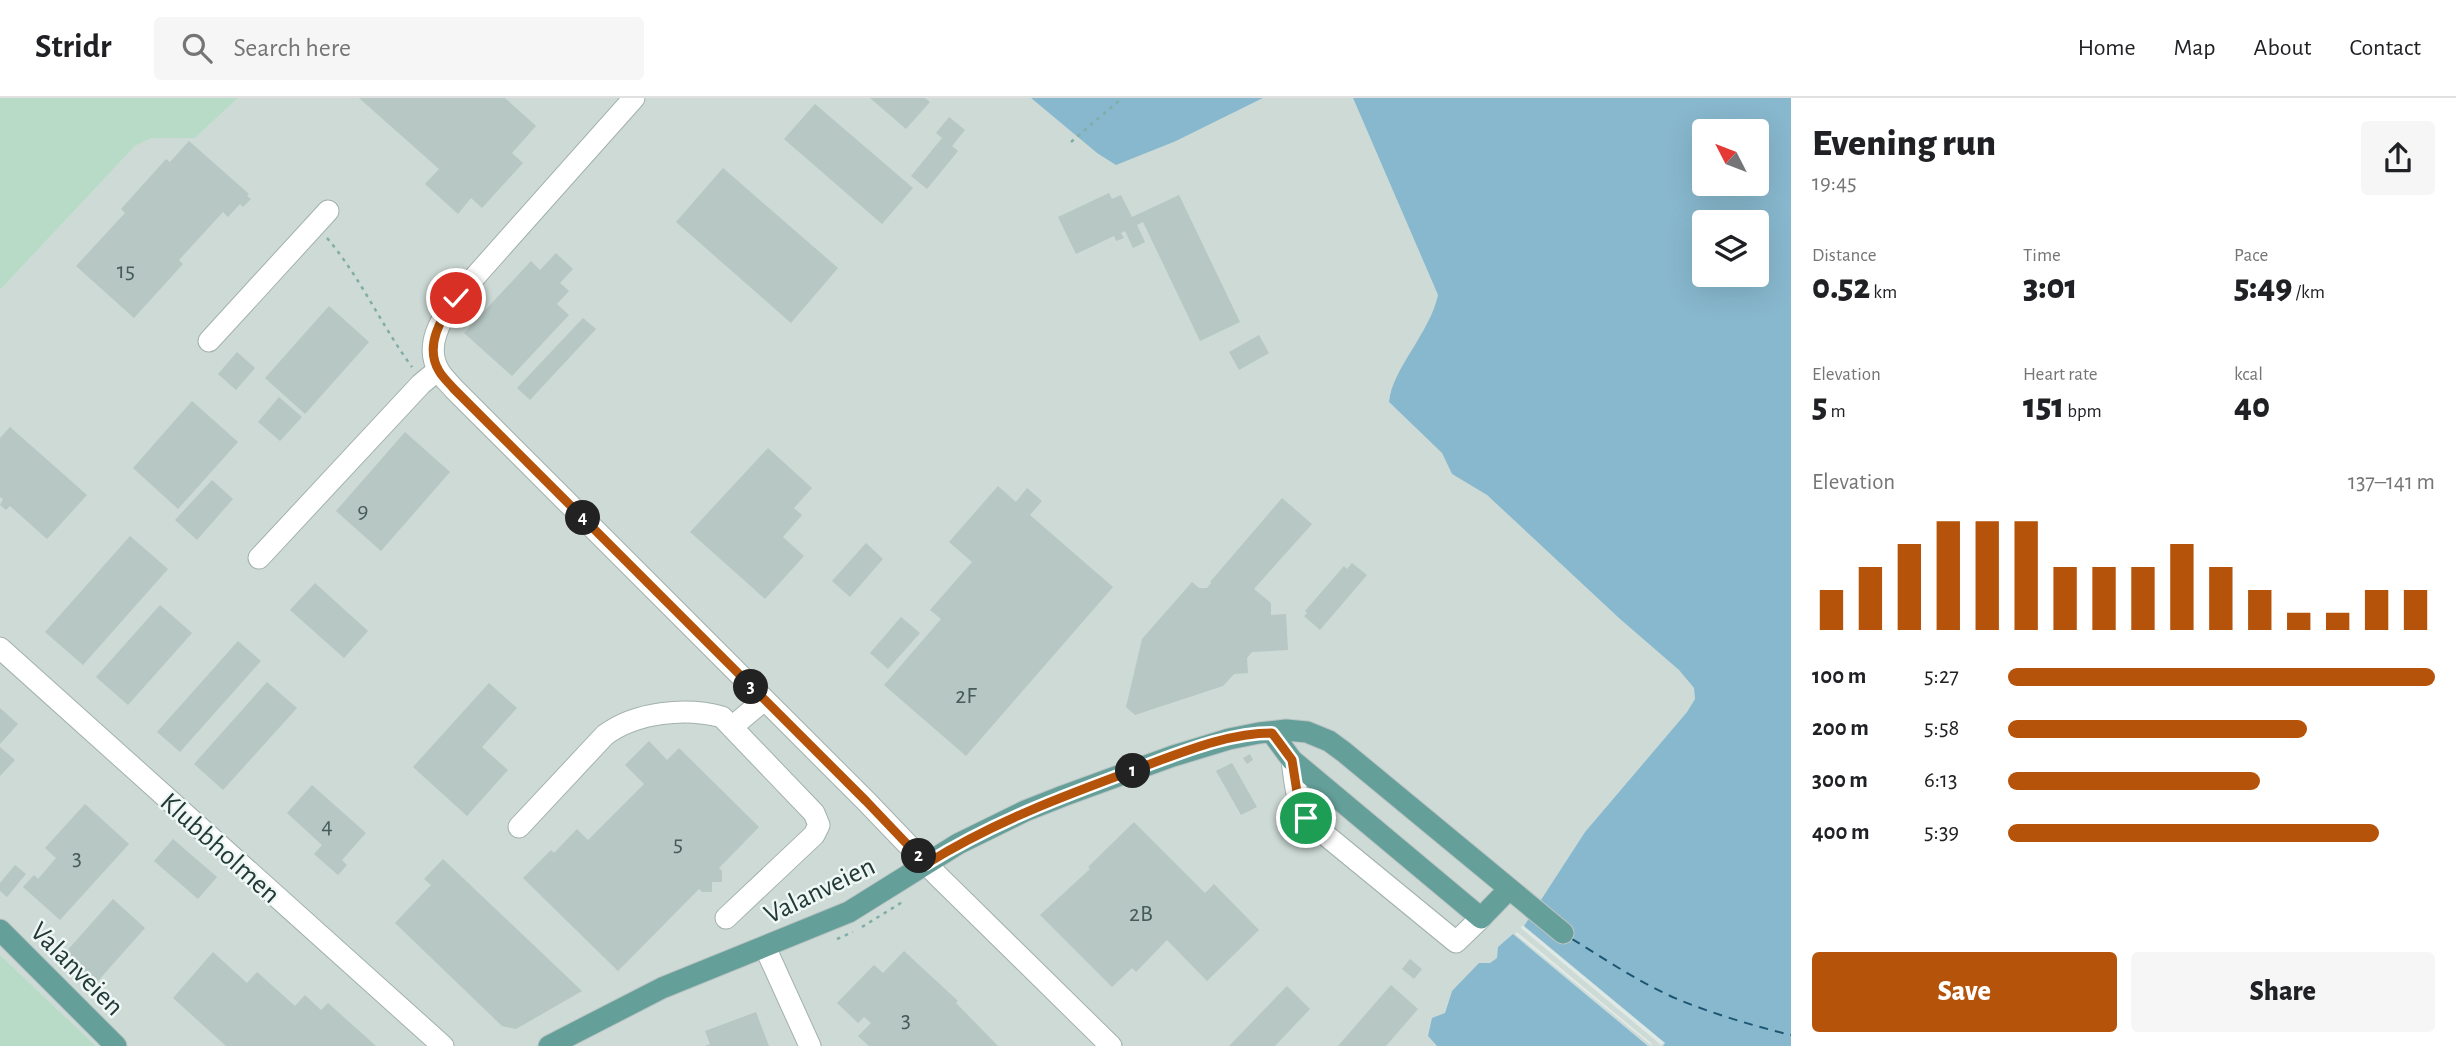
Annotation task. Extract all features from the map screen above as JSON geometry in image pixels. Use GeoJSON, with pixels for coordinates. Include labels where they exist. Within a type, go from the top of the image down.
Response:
{"type":"FeatureCollection","features":[{"type":"Feature","properties":{"kind":"main road","name":"Valanveien"},"geometry":{"type":"LineString","coordinates":[[559,1044],[662,988],[849,912],[994,826],[1063,796],[1229,738],[1286,730],[1307,732],[1329,741],[1380,780],[1563,933]]}},
{"type":"Feature","properties":{"kind":"main road"},"geometry":{"type":"LineString","coordinates":[[1272,733],[1292,760],[1481,918],[1508,889]]}},
{"type":"Feature","properties":{"kind":"main road","name":"Valanveien"},"geometry":{"type":"LineString","coordinates":[[0,930],[116,1046]]}},
{"type":"Feature","properties":{"kind":"street"},"geometry":{"type":"LineString","coordinates":[[634,98],[490,259],[444,315],[435,333],[433,349],[438,370],[926,864],[1111,1046]]}},
{"type":"Feature","properties":{"kind":"street"},"geometry":{"type":"LineString","coordinates":[[209,341],[328,211]]}},
{"type":"Feature","properties":{"kind":"street"},"geometry":{"type":"LineString","coordinates":[[259,558],[402,404],[438,370]]}},
{"type":"Feature","properties":{"kind":"street","name":"Klubbholmen"},"geometry":{"type":"LineString","coordinates":[[0,648],[443,1046]]}},
{"type":"Feature","properties":{"kind":"street"},"geometry":{"type":"LineString","coordinates":[[732,727],[764,700]]}},
{"type":"Feature","properties":{"kind":"street"},"geometry":{"type":"LineString","coordinates":[[519,827],[605,735],[621,724],[652,716],[702,712],[722,717],[814,813],[819,825],[814,835],[726,918]]}},
{"type":"Feature","properties":{"kind":"street"},"geometry":{"type":"LineString","coordinates":[[1292,760],[1299,805],[1306,818],[1317,828],[1456,942],[1481,918]]}},
{"type":"Feature","properties":{"kind":"street"},"geometry":{"type":"LineString","coordinates":[[765,947],[810,1046]]}},
{"type":"Feature","properties":{"kind":"path"},"geometry":{"type":"LineString","coordinates":[[1071,142],[1122,98]]}},
{"type":"Feature","properties":{"kind":"shaded area"},"geometry":{"type":"Polygon","coordinates":[[[238,98],[1031,98],[1097,153],[1176,141],[1263,98],[1353,98],[1438,295],[1434,314],[1398,378],[1389,402],[1442,453],[1452,474],[1487,495],[1679,670],[1694,688],[1695,699],[1687,712],[1585,832],[1524,926],[1665,1044],[1648,1046],[1513,934],[1497,958],[1452,991],[1445,1013],[1428,1036],[1437,1046],[96,1046],[0,955],[0,290],[135,146],[150,138],[195,138],[238,98]]]}},
{"type":"Feature","properties":{"kind":"green space"},"geometry":{"type":"Polygon","coordinates":[[[0,98],[238,98],[195,138],[151,138],[135,146],[0,290],[0,98]]]}},
{"type":"Feature","properties":{"kind":"green space"},"geometry":{"type":"Polygon","coordinates":[[[0,955],[96,1046],[0,1046],[0,955]]]}},
{"type":"Feature","properties":{"kind":"water"},"geometry":{"type":"Polygon","coordinates":[[[1031,98],[1263,98],[1176,141],[1116,165],[1097,153],[1031,98]]]}},
{"type":"Feature","properties":{"kind":"water"},"geometry":{"type":"Polygon","coordinates":[[[1353,98],[1791,98],[1791,1046],[1663,1046],[1665,1043],[1524,926],[1585,832],[1687,712],[1695,699],[1694,688],[1679,670],[1487,495],[1452,474],[1442,453],[1389,402],[1397,377],[1434,309],[1438,295],[1353,98]]]}},
{"type":"Feature","properties":{"kind":"water"},"geometry":{"type":"Polygon","coordinates":[[[1513,934],[1648,1046],[1437,1046],[1428,1036],[1432,1018],[1445,1013],[1452,991],[1479,963],[1490,963],[1497,958],[1498,947],[1513,934]]]}},
{"type":"Feature","properties":{"kind":"pier"},"geometry":{"type":"Polygon","coordinates":[[[1522,925],[1664,1043],[1659,1046],[1660,1044],[1521,928],[1522,925]]]}},
{"type":"Feature","properties":{"kind":"pier"},"geometry":{"type":"Polygon","coordinates":[[[1517,932],[1651,1043],[1652,1046],[1515,934],[1517,932]]]}},
{"type":"Feature","properties":{"kind":"building"},"geometry":{"type":"Polygon","coordinates":[[[359,98],[505,98],[536,126],[512,153],[523,163],[482,208],[471,198],[458,214],[425,184],[439,169],[359,98]]]}},
{"type":"Feature","properties":{"kind":"building"},"geometry":{"type":"Polygon","coordinates":[[[870,98],[925,98],[930,102],[906,129],[870,98]]]}},
{"type":"Feature","properties":{"kind":"building"},"geometry":{"type":"Polygon","coordinates":[[[815,104],[913,188],[882,224],[784,139],[815,104]]]}},
{"type":"Feature","properties":{"kind":"building"},"geometry":{"type":"Polygon","coordinates":[[[949,117],[965,130],[952,146],[958,151],[927,189],[911,176],[942,138],[936,133],[949,117]]]}},
{"type":"Feature","properties":{"kind":"building"},"geometry":{"type":"Polygon","coordinates":[[[189,141],[249,194],[247,196],[251,199],[243,207],[240,204],[228,217],[223,212],[179,260],[183,264],[134,318],[76,266],[125,213],[121,209],[166,159],[170,162],[189,141]]]}},
{"type":"Feature","properties":{"kind":"building"},"geometry":{"type":"Polygon","coordinates":[[[723,168],[838,268],[791,323],[676,222],[723,168]]]}},
{"type":"Feature","properties":{"kind":"building"},"geometry":{"type":"Polygon","coordinates":[[[1109,193],[1112,199],[1121,195],[1132,217],[1179,195],[1240,322],[1200,341],[1143,222],[1137,225],[1145,242],[1133,248],[1125,231],[1121,233],[1124,238],[1116,241],[1114,236],[1076,254],[1058,217],[1109,193]]]}},
{"type":"Feature","properties":{"kind":"building"},"geometry":{"type":"Polygon","coordinates":[[[556,253],[573,269],[560,283],[569,291],[557,304],[569,315],[512,376],[464,333],[531,261],[540,270],[556,253]]]}},
{"type":"Feature","properties":{"kind":"building"},"geometry":{"type":"Polygon","coordinates":[[[329,306],[369,342],[305,414],[265,378],[329,306]]]}},
{"type":"Feature","properties":{"kind":"building"},"geometry":{"type":"Polygon","coordinates":[[[583,318],[596,329],[530,400],[517,388],[583,318]]]}},
{"type":"Feature","properties":{"kind":"building"},"geometry":{"type":"Polygon","coordinates":[[[1259,335],[1269,353],[1239,370],[1229,352],[1259,335]]]}},
{"type":"Feature","properties":{"kind":"building"},"geometry":{"type":"Polygon","coordinates":[[[237,352],[255,368],[236,390],[218,374],[237,352]]]}},
{"type":"Feature","properties":{"kind":"building"},"geometry":{"type":"Polygon","coordinates":[[[279,397],[302,417],[280,441],[258,422],[279,397]]]}},
{"type":"Feature","properties":{"kind":"building"},"geometry":{"type":"Polygon","coordinates":[[[192,401],[238,442],[178,509],[133,468],[192,401]]]}},
{"type":"Feature","properties":{"kind":"building"},"geometry":{"type":"Polygon","coordinates":[[[10,427],[87,495],[47,539],[10,506],[6,510],[0,505],[3,499],[0,497],[0,438],[10,427]]]}},
{"type":"Feature","properties":{"kind":"building"},"geometry":{"type":"Polygon","coordinates":[[[405,432],[450,472],[381,551],[336,511],[405,432]]]}},
{"type":"Feature","properties":{"kind":"building"},"geometry":{"type":"Polygon","coordinates":[[[768,448],[812,488],[794,508],[802,515],[783,537],[804,556],[765,599],[690,532],[768,448]]]}},
{"type":"Feature","properties":{"kind":"building"},"geometry":{"type":"Polygon","coordinates":[[[212,480],[233,499],[197,540],[175,520],[212,480]]]}},
{"type":"Feature","properties":{"kind":"building"},"geometry":{"type":"Polygon","coordinates":[[[998,486],[1016,502],[1027,488],[1042,501],[1030,515],[1113,587],[966,756],[884,685],[941,619],[930,610],[972,562],[949,542],[998,486]]]}},
{"type":"Feature","properties":{"kind":"building"},"geometry":{"type":"Polygon","coordinates":[[[1282,498],[1312,524],[1254,589],[1271,603],[1271,615],[1286,614],[1288,650],[1252,652],[1247,658],[1248,673],[1234,674],[1223,686],[1135,715],[1126,707],[1142,639],[1192,582],[1199,588],[1207,588],[1282,498]]]}},
{"type":"Feature","properties":{"kind":"building"},"geometry":{"type":"Polygon","coordinates":[[[130,536],[168,569],[83,665],[45,632],[130,536]]]}},
{"type":"Feature","properties":{"kind":"building"},"geometry":{"type":"Polygon","coordinates":[[[866,543],[883,559],[850,597],[832,581],[866,543]]]}},
{"type":"Feature","properties":{"kind":"building"},"geometry":{"type":"Polygon","coordinates":[[[1352,563],[1367,575],[1320,630],[1304,616],[1307,613],[1305,611],[1344,566],[1347,569],[1352,563]]]}},
{"type":"Feature","properties":{"kind":"building"},"geometry":{"type":"Polygon","coordinates":[[[315,583],[368,631],[344,658],[290,610],[315,583]]]}},
{"type":"Feature","properties":{"kind":"building"},"geometry":{"type":"Polygon","coordinates":[[[160,605],[192,633],[128,705],[96,677],[160,605]]]}},
{"type":"Feature","properties":{"kind":"building"},"geometry":{"type":"Polygon","coordinates":[[[901,617],[920,633],[888,669],[870,653],[901,617]]]}},
{"type":"Feature","properties":{"kind":"building"},"geometry":{"type":"Polygon","coordinates":[[[238,641],[261,661],[180,752],[157,732],[238,641]]]}},
{"type":"Feature","properties":{"kind":"building"},"geometry":{"type":"Polygon","coordinates":[[[267,682],[297,708],[223,790],[194,764],[267,682]]]}},
{"type":"Feature","properties":{"kind":"building"},"geometry":{"type":"Polygon","coordinates":[[[489,683],[517,708],[482,747],[508,770],[467,816],[413,767],[489,683]]]}},
{"type":"Feature","properties":{"kind":"building"},"geometry":{"type":"Polygon","coordinates":[[[0,708],[18,724],[0,744],[0,708]]]}},
{"type":"Feature","properties":{"kind":"building"},"geometry":{"type":"Polygon","coordinates":[[[649,741],[667,760],[679,748],[759,827],[719,868],[722,871],[722,882],[712,882],[712,892],[702,892],[699,889],[618,971],[523,878],[551,850],[554,853],[577,829],[588,840],[644,784],[625,765],[649,741]]]}},
{"type":"Feature","properties":{"kind":"building"},"geometry":{"type":"Polygon","coordinates":[[[0,747],[15,760],[0,776],[0,747]]]}},
{"type":"Feature","properties":{"kind":"building"},"geometry":{"type":"Polygon","coordinates":[[[1250,754],[1253,760],[1247,764],[1243,758],[1250,754]]]}},
{"type":"Feature","properties":{"kind":"building"},"geometry":{"type":"Polygon","coordinates":[[[1232,763],[1257,807],[1241,815],[1216,771],[1232,763]]]}},
{"type":"Feature","properties":{"kind":"building"},"geometry":{"type":"Polygon","coordinates":[[[312,785],[366,833],[342,860],[347,865],[338,875],[314,854],[322,845],[287,813],[312,785]]]}},
{"type":"Feature","properties":{"kind":"building"},"geometry":{"type":"Polygon","coordinates":[[[85,804],[129,844],[60,920],[23,887],[34,875],[38,879],[56,858],[45,848],[85,804]]]}},
{"type":"Feature","properties":{"kind":"building"},"geometry":{"type":"Polygon","coordinates":[[[1134,822],[1205,893],[1214,884],[1259,930],[1207,981],[1167,940],[1136,972],[1132,968],[1112,987],[1040,915],[1090,869],[1088,867],[1134,822]]]}},
{"type":"Feature","properties":{"kind":"building"},"geometry":{"type":"Polygon","coordinates":[[[173,839],[217,877],[198,899],[154,861],[173,839]]]}},
{"type":"Feature","properties":{"kind":"building"},"geometry":{"type":"Polygon","coordinates":[[[443,859],[582,991],[516,1029],[502,1026],[395,923],[431,885],[424,879],[443,859]]]}},
{"type":"Feature","properties":{"kind":"building"},"geometry":{"type":"Polygon","coordinates":[[[15,865],[26,874],[7,897],[0,891],[0,883],[15,865]]]}},
{"type":"Feature","properties":{"kind":"building"},"geometry":{"type":"Polygon","coordinates":[[[113,899],[145,928],[97,982],[65,953],[113,899]]]}},
{"type":"Feature","properties":{"kind":"building"},"geometry":{"type":"Polygon","coordinates":[[[904,951],[958,1001],[956,1003],[998,1046],[869,1046],[858,1036],[871,1023],[864,1017],[858,1023],[837,1003],[874,965],[883,973],[904,951]]]}},
{"type":"Feature","properties":{"kind":"building"},"geometry":{"type":"Polygon","coordinates":[[[213,952],[247,983],[257,972],[295,1006],[305,995],[321,1010],[328,1003],[376,1046],[226,1046],[173,998],[213,952]]]}},
{"type":"Feature","properties":{"kind":"building"},"geometry":{"type":"Polygon","coordinates":[[[1410,959],[1422,969],[1414,979],[1402,969],[1410,959]]]}},
{"type":"Feature","properties":{"kind":"building"},"geometry":{"type":"Polygon","coordinates":[[[1391,985],[1418,1009],[1386,1046],[1338,1046],[1391,985]]]}},
{"type":"Feature","properties":{"kind":"building"},"geometry":{"type":"Polygon","coordinates":[[[1287,986],[1310,1009],[1275,1046],[1229,1046],[1287,986]]]}},
{"type":"Feature","properties":{"kind":"building"},"geometry":{"type":"Polygon","coordinates":[[[756,1012],[769,1046],[705,1046],[710,1044],[705,1031],[756,1012]]]}},
{"type":"Feature","properties":{"kind":"ferry route"},"geometry":{"type":"LineString","coordinates":[[1572,939],[1668,995],[1736,1020],[1791,1035]]}},
{"type":"Feature","properties":{"kind":"route"},"geometry":{"type":"LineString","coordinates":[[456,298],[435,333],[433,349],[438,370],[926,864],[958,844],[1025,811],[1063,796],[1229,738],[1259,733],[1272,733],[1292,760],[1299,805],[1306,818]]}}]}
